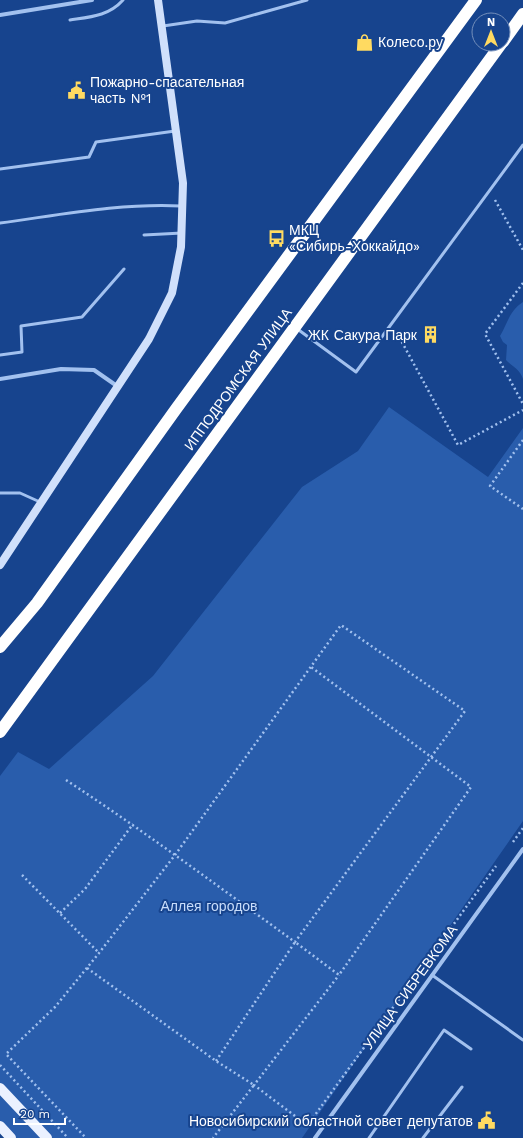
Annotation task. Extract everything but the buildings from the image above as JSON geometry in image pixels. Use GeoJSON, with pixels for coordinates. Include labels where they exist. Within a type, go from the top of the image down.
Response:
{"type":"FeatureCollection","features":[{"type":"Feature","properties":{"kind":"highway"},"geometry":{"type":"LineString","coordinates":[[0,647],[37,603],[176,409],[476,0]]}},
{"type":"Feature","properties":{"kind":"highway"},"geometry":{"type":"LineString","coordinates":[[511,31],[523,14]]}},
{"type":"Feature","properties":{"kind":"highway","name":"ИППОДРОМСКАЯ УЛИЦА"},"geometry":{"type":"LineString","coordinates":[[0,732],[495,52]]}},
{"type":"Feature","properties":{"kind":"main road"},"geometry":{"type":"LineString","coordinates":[[0,1088],[47,1138]]}},
{"type":"Feature","properties":{"kind":"main road"},"geometry":{"type":"LineString","coordinates":[[0,1126],[11,1138]]}},
{"type":"Feature","properties":{"kind":"street"},"geometry":{"type":"LineString","coordinates":[[0,15],[92,0]]}},
{"type":"Feature","properties":{"kind":"street"},"geometry":{"type":"LineString","coordinates":[[0,564],[149,339],[172,293],[181,247],[183,183],[177,130],[158,0]]}},
{"type":"Feature","properties":{"kind":"street"},"geometry":{"type":"LineString","coordinates":[[0,379],[61,369],[94,370],[117,386]]}},
{"type":"Feature","properties":{"kind":"street","name":"УЛИЦА СИБРЕВКОМА"},"geometry":{"type":"LineString","coordinates":[[315,1138],[523,849]]}},
{"type":"Feature","properties":{"kind":"lane"},"geometry":{"type":"LineString","coordinates":[[70,20],[92,17],[115,9],[123,0]]}},
{"type":"Feature","properties":{"kind":"lane"},"geometry":{"type":"LineString","coordinates":[[162,26],[198,21],[225,23],[307,0]]}},
{"type":"Feature","properties":{"kind":"lane"},"geometry":{"type":"LineString","coordinates":[[0,169],[89,157],[96,142],[177,130]]}},
{"type":"Feature","properties":{"kind":"lane"},"geometry":{"type":"LineString","coordinates":[[295,327],[356,372],[523,145]]}},
{"type":"Feature","properties":{"kind":"lane"},"geometry":{"type":"LineString","coordinates":[[0,223],[135,205],[182,206]]}},
{"type":"Feature","properties":{"kind":"lane"},"geometry":{"type":"LineString","coordinates":[[144,235],[182,233]]}},
{"type":"Feature","properties":{"kind":"lane"},"geometry":{"type":"LineString","coordinates":[[0,355],[22,352],[21,326],[82,317],[124,269]]}},
{"type":"Feature","properties":{"kind":"lane"},"geometry":{"type":"LineString","coordinates":[[0,493],[20,493],[40,502]]}},
{"type":"Feature","properties":{"kind":"lane"},"geometry":{"type":"LineString","coordinates":[[432,974],[523,1040]]}},
{"type":"Feature","properties":{"kind":"lane"},"geometry":{"type":"LineString","coordinates":[[369,1138],[444,1030],[471,1049]]}},
{"type":"Feature","properties":{"kind":"lane"},"geometry":{"type":"LineString","coordinates":[[423,1138],[462,1087]]}},
{"type":"Feature","properties":{"kind":"path"},"geometry":{"type":"LineString","coordinates":[[490,191],[523,250]]}},
{"type":"Feature","properties":{"kind":"path"},"geometry":{"type":"LineString","coordinates":[[523,283],[484,334],[523,404]]}},
{"type":"Feature","properties":{"kind":"path"},"geometry":{"type":"LineString","coordinates":[[392,324],[458,445],[523,410]]}},
{"type":"Feature","properties":{"kind":"path"},"geometry":{"type":"LineString","coordinates":[[523,440],[490,486],[523,510]]}},
{"type":"Feature","properties":{"kind":"path"},"geometry":{"type":"LineString","coordinates":[[86,1138],[6,1054],[55,1007],[99,953],[175,855],[341,625],[465,711],[295,942],[216,1061]]}},
{"type":"Feature","properties":{"kind":"path"},"geometry":{"type":"LineString","coordinates":[[213,1138],[339,974],[471,787],[432,756],[311,667]]}},
{"type":"Feature","properties":{"kind":"path"},"geometry":{"type":"LineString","coordinates":[[66,780],[133,824],[339,974]]}},
{"type":"Feature","properties":{"kind":"path"},"geometry":{"type":"LineString","coordinates":[[60,912],[85,889],[133,824]]}},
{"type":"Feature","properties":{"kind":"path"},"geometry":{"type":"LineString","coordinates":[[509,848],[523,828]]}},
{"type":"Feature","properties":{"kind":"path"},"geometry":{"type":"LineString","coordinates":[[307,1126],[500,861]]}},
{"type":"Feature","properties":{"kind":"path"},"geometry":{"type":"LineString","coordinates":[[22,875],[99,953]]}},
{"type":"Feature","properties":{"kind":"path"},"geometry":{"type":"LineString","coordinates":[[87,968],[216,1061],[254,1085],[298,1119]]}},
{"type":"Feature","properties":{"kind":"path"},"geometry":{"type":"LineString","coordinates":[[0,1065],[68,1138]]}},
{"type":"Feature","properties":{"kind":"green space"},"geometry":{"type":"Polygon","coordinates":[[[523,302],[523,379],[518,370],[506,360],[507,345],[503,342],[500,336],[512,313],[523,302]]]}},
{"type":"Feature","properties":{"kind":"green space","name":"Аллея городов"},"geometry":{"type":"Polygon","coordinates":[[[389,407],[488,477],[523,428],[523,821],[302,1138],[14,1138],[0,1123],[0,776],[18,752],[49,769],[153,676],[302,487],[358,451],[389,407]]]}},
{"type":"Feature","properties":{"kind":"place","name":"Колесо.ру"},"geometry":{"type":"Point","coordinates":[365,42]}},
{"type":"Feature","properties":{"kind":"place","name":"Пожарно-спасательная часть №1"},"geometry":{"type":"Point","coordinates":[77,90]}},
{"type":"Feature","properties":{"kind":"place","name":"МКЦ «Сибирь-Хоккайдо»"},"geometry":{"type":"Point","coordinates":[276,238]}},
{"type":"Feature","properties":{"kind":"place","name":"ЖК Сакура Парк"},"geometry":{"type":"Point","coordinates":[430,335]}},
{"type":"Feature","properties":{"kind":"place","name":"Новосибирский областной совет депутатов"},"geometry":{"type":"Point","coordinates":[486,1121]}}]}
